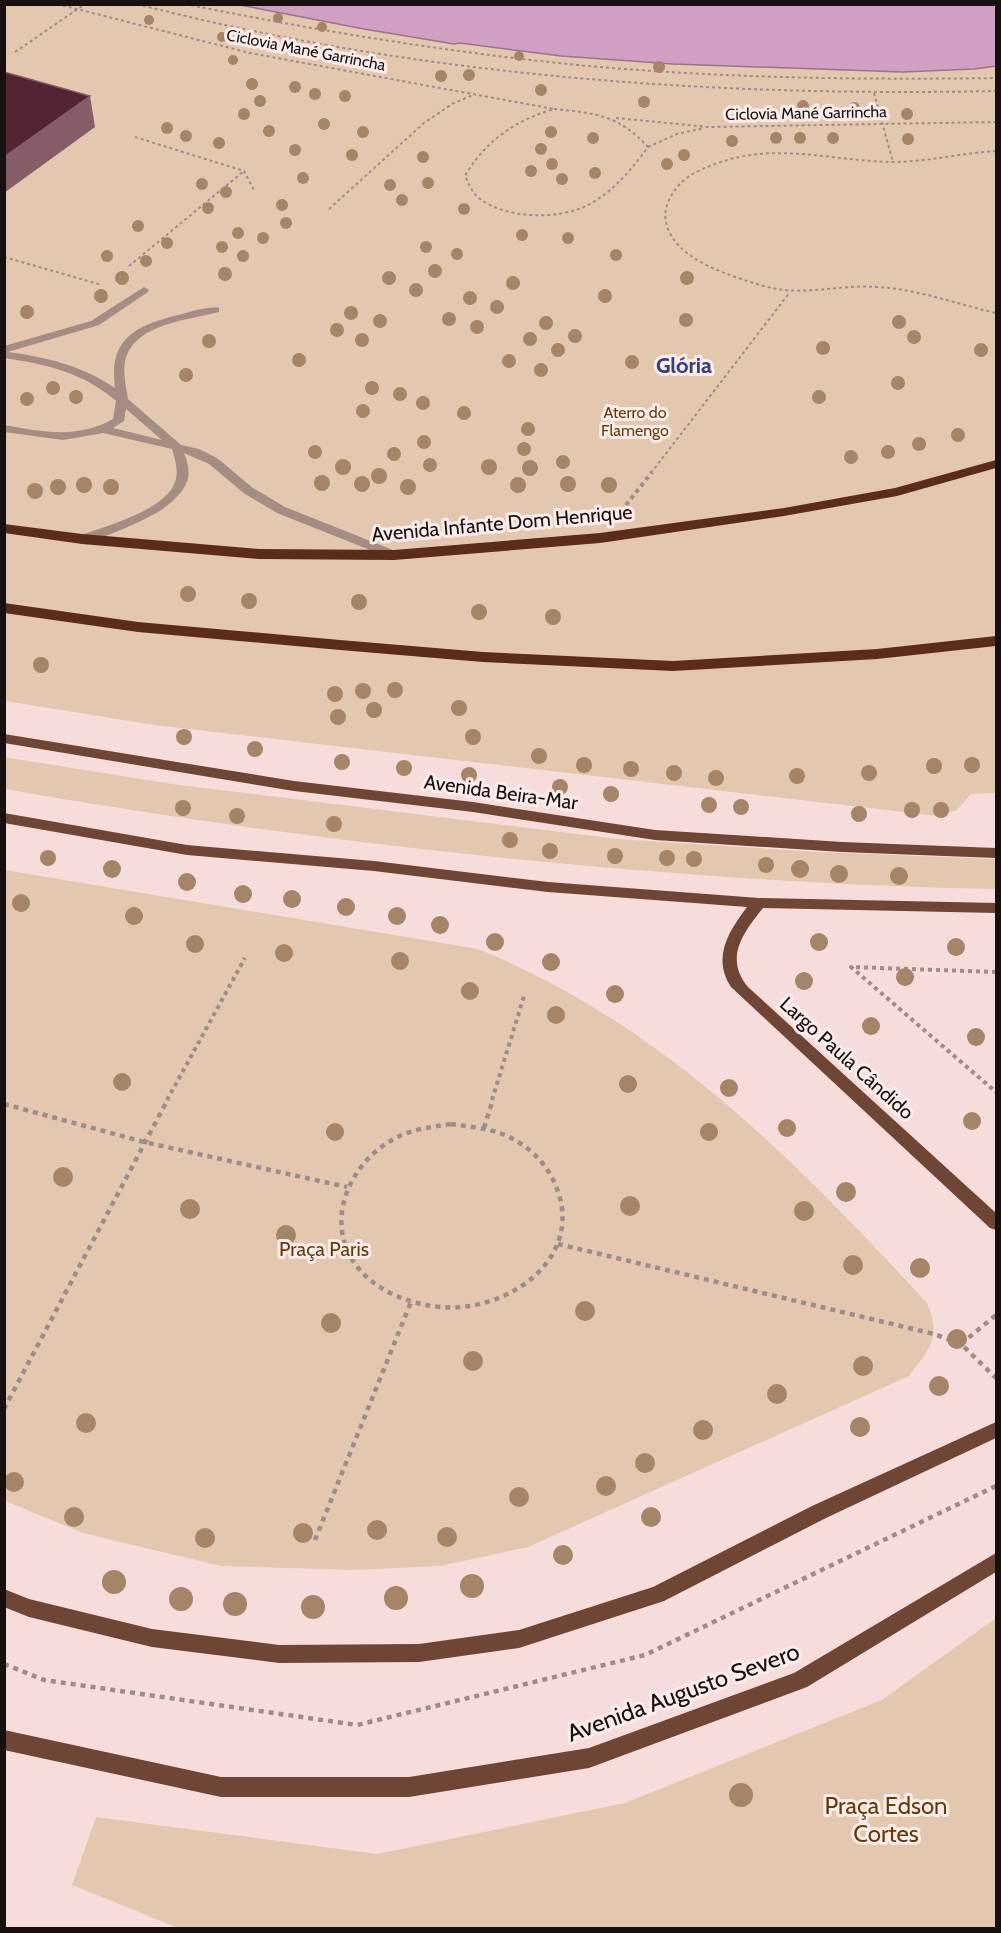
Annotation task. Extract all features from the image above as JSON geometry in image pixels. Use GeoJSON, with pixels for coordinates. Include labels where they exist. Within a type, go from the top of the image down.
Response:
{"type":"FeatureCollection","features":[{"type":"Feature","properties":{"kind":"highway","name":"Avenida Infante Dom Henrique"},"geometry":{"type":"LineString","coordinates":[[4,528],[82,539],[260,554],[394,555],[600,538],[784,512],[897,492],[992,467]]}},
{"type":"Feature","properties":{"kind":"highway"},"geometry":{"type":"LineString","coordinates":[[4,608],[138,627],[340,645],[483,657],[673,666],[877,654],[994,641]]}},
{"type":"Feature","properties":{"kind":"main road","name":"Avenida Beira-Mar"},"geometry":{"type":"LineString","coordinates":[[4,738],[294,786],[473,807],[655,835],[842,848],[996,853]]}},
{"type":"Feature","properties":{"kind":"main road"},"geometry":{"type":"LineString","coordinates":[[4,818],[187,850],[374,866],[548,887],[759,903],[996,908]]}},
{"type":"Feature","properties":{"kind":"main road","name":"Largo Paula Cândido"},"geometry":{"type":"LineString","coordinates":[[759,903],[739,927],[730,952],[731,974],[743,991],[996,1223]]}},
{"type":"Feature","properties":{"kind":"main road"},"geometry":{"type":"LineString","coordinates":[[4,1599],[29,1608],[152,1638],[279,1654],[419,1653],[519,1639],[657,1595],[819,1512],[996,1430]]}},
{"type":"Feature","properties":{"kind":"main road","name":"Avenida Augusto Severo"},"geometry":{"type":"LineString","coordinates":[[4,1740],[221,1786],[409,1787],[589,1758],[800,1680],[996,1562]]}},
{"type":"Feature","properties":{"kind":"lane"},"geometry":{"type":"LineString","coordinates":[[4,350],[95,322],[144,290]]}},
{"type":"Feature","properties":{"kind":"lane"},"geometry":{"type":"LineString","coordinates":[[4,428],[53,436],[80,436],[105,430],[118,421],[122,400],[120,357],[135,336],[152,326],[215,310]]}},
{"type":"Feature","properties":{"kind":"lane"},"geometry":{"type":"LineString","coordinates":[[4,355],[67,368],[108,386],[177,447],[183,472],[178,486],[167,501],[151,512],[82,539]]}},
{"type":"Feature","properties":{"kind":"lane"},"geometry":{"type":"LineString","coordinates":[[105,430],[195,452],[213,461],[249,491],[281,510],[394,555]]}},
{"type":"Feature","properties":{"kind":"path","name":"Ciclovia Mané Garrincha"},"geometry":{"type":"LineString","coordinates":[[57,4],[75,11],[250,53],[554,109],[616,118],[709,127],[996,122]]}},
{"type":"Feature","properties":{"kind":"path"},"geometry":{"type":"LineString","coordinates":[[15,52],[85,4]]}},
{"type":"Feature","properties":{"kind":"path"},"geometry":{"type":"LineString","coordinates":[[137,4],[279,37],[558,76],[725,89],[874,93],[996,91]]}},
{"type":"Feature","properties":{"kind":"path"},"geometry":{"type":"LineString","coordinates":[[185,4],[303,28],[454,52],[585,67],[756,77],[858,80],[996,78]]}},
{"type":"Feature","properties":{"kind":"path"},"geometry":{"type":"LineString","coordinates":[[874,93],[893,162]]}},
{"type":"Feature","properties":{"kind":"path"},"geometry":{"type":"LineString","coordinates":[[329,209],[424,123],[452,104],[475,94]]}},
{"type":"Feature","properties":{"kind":"path"},"geometry":{"type":"LineString","coordinates":[[554,109],[534,114],[516,123],[471,165],[465,176],[471,189],[482,200],[497,207],[543,214],[579,210],[596,201],[637,162],[648,147],[677,134],[709,127]]}},
{"type":"Feature","properties":{"kind":"path"},"geometry":{"type":"LineString","coordinates":[[616,118],[637,133],[648,147]]}},
{"type":"Feature","properties":{"kind":"path"},"geometry":{"type":"LineString","coordinates":[[135,137],[244,171],[254,190]]}},
{"type":"Feature","properties":{"kind":"path"},"geometry":{"type":"LineString","coordinates":[[996,151],[893,162],[865,161],[828,154],[771,152],[723,159],[679,183],[666,203],[666,225],[675,241],[690,255],[712,267],[790,292],[863,286],[933,296],[996,313]]}},
{"type":"Feature","properties":{"kind":"path"},"geometry":{"type":"LineString","coordinates":[[122,272],[244,171]]}},
{"type":"Feature","properties":{"kind":"path"},"geometry":{"type":"LineString","coordinates":[[4,257],[104,286]]}},
{"type":"Feature","properties":{"kind":"path"},"geometry":{"type":"LineString","coordinates":[[600,538],[790,292]]}},
{"type":"Feature","properties":{"kind":"path"},"geometry":{"type":"LineString","coordinates":[[4,1409],[144,1142],[245,958]]}},
{"type":"Feature","properties":{"kind":"path"},"geometry":{"type":"LineString","coordinates":[[996,972],[851,967],[996,1092]]}},
{"type":"Feature","properties":{"kind":"path"},"geometry":{"type":"LineString","coordinates":[[484,1128],[524,996]]}},
{"type":"Feature","properties":{"kind":"path"},"geometry":{"type":"LineString","coordinates":[[4,1104],[144,1142],[347,1187]]}},
{"type":"Feature","properties":{"kind":"path"},"geometry":{"type":"LineString","coordinates":[[451,1124],[484,1128],[516,1140],[542,1159],[558,1185],[564,1214],[558,1244],[542,1270],[516,1291],[483,1305],[447,1308],[411,1302],[381,1288],[358,1268],[345,1242],[340,1214],[347,1187],[363,1162],[388,1142],[418,1129],[451,1124]]}},
{"type":"Feature","properties":{"kind":"path"},"geometry":{"type":"LineString","coordinates":[[558,1244],[934,1334],[961,1344],[996,1378]]}},
{"type":"Feature","properties":{"kind":"path"},"geometry":{"type":"LineString","coordinates":[[315,1540],[411,1302]]}},
{"type":"Feature","properties":{"kind":"path"},"geometry":{"type":"LineString","coordinates":[[961,1344],[996,1315]]}},
{"type":"Feature","properties":{"kind":"green space","name":"Aterro do Flamengo"},"geometry":{"type":"Polygon","coordinates":[[[4,5],[240,5],[454,44],[561,56],[673,64],[903,72],[996,66],[996,793],[971,794],[957,810],[938,816],[154,725],[5,701],[4,5]]]}},
{"type":"Feature","properties":{"kind":"green space"},"geometry":{"type":"Polygon","coordinates":[[[4,757],[172,784],[618,839],[816,852],[996,859],[996,889],[827,883],[635,870],[455,853],[274,831],[5,789],[4,757]]]}},
{"type":"Feature","properties":{"kind":"green space","name":"Praça Paris"},"geometry":{"type":"Polygon","coordinates":[[[5,870],[478,949],[544,980],[607,1016],[666,1056],[722,1100],[776,1148],[878,1250],[927,1303],[933,1325],[932,1342],[928,1350],[909,1376],[528,1547],[440,1566],[354,1570],[221,1566],[83,1533],[5,1501],[5,870]]]}},
{"type":"Feature","properties":{"kind":"green space","name":"Praça Edson Cortes"},"geometry":{"type":"Polygon","coordinates":[[[996,1618],[996,1928],[178,1928],[72,1885],[96,1817],[377,1854],[625,1803],[882,1700],[996,1618]]]}},
{"type":"Feature","properties":{"kind":"shaded area"},"geometry":{"type":"Polygon","coordinates":[[[240,5],[996,5],[996,66],[903,72],[673,64],[561,56],[454,44],[240,5]]]}},
{"type":"Feature","properties":{"kind":"building"},"geometry":{"type":"Polygon","coordinates":[[[4,72],[90,96],[4,157],[4,72]]]}},
{"type":"Feature","properties":{"kind":"district","name":"Glória"},"geometry":{"type":"Point","coordinates":[684,365]}}]}
